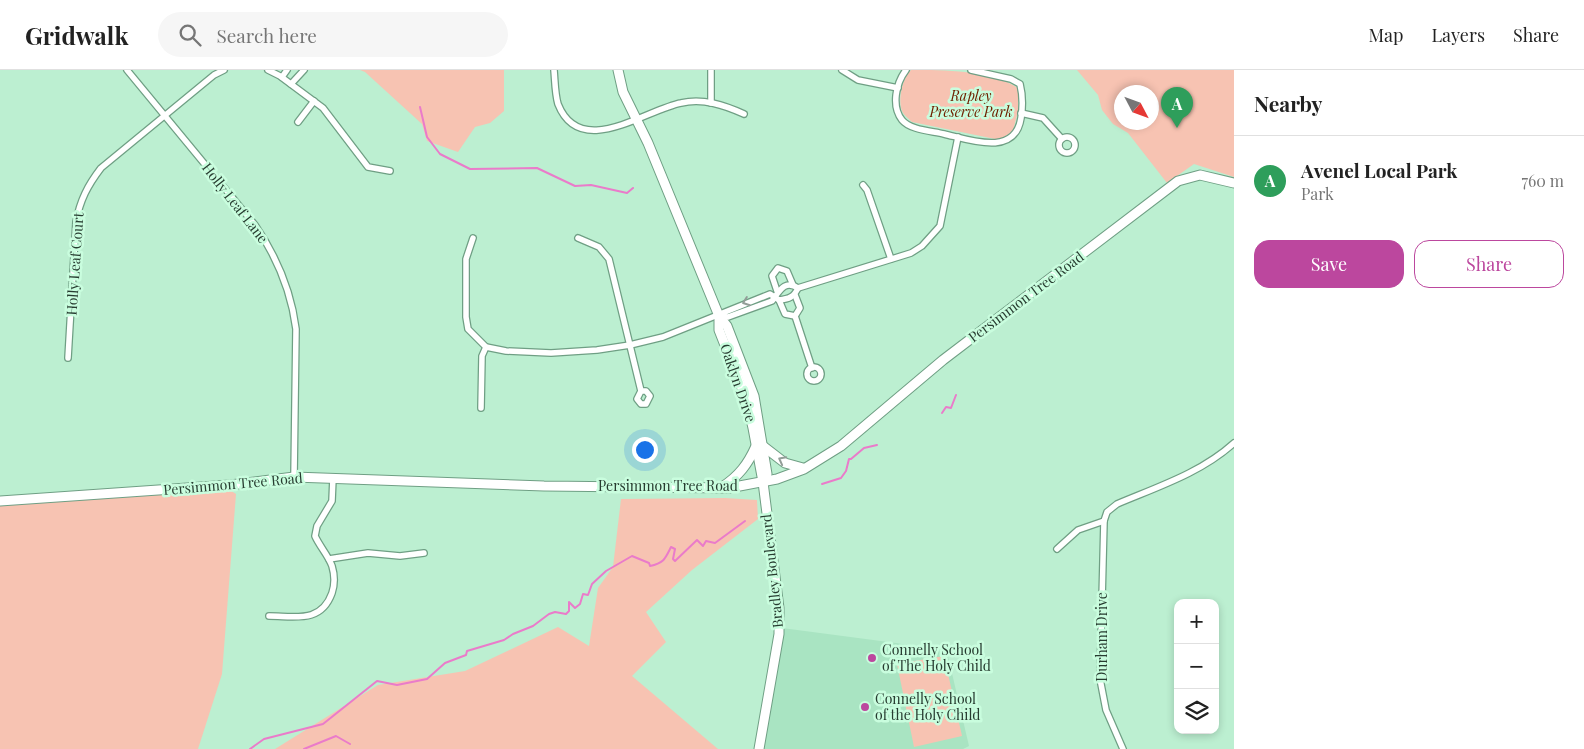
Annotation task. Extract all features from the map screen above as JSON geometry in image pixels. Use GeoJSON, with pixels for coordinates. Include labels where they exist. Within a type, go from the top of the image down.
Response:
{"type":"FeatureCollection","features":[{"type":"Feature","properties":{"kind":"main road","name":"Oaklyn Drive"},"geometry":{"type":"LineString","coordinates":[[618,70],[623,92],[637,119],[719,316],[719,330],[746,401],[767,474],[763,482]]}},
{"type":"Feature","properties":{"kind":"main road","name":"Persimmon Tree Road"},"geometry":{"type":"LineString","coordinates":[[0,501],[230,485],[294,477],[526,486],[721,488],[763,482],[804,468],[841,446],[943,360],[1178,181],[1200,176],[1234,183]]}},
{"type":"Feature","properties":{"kind":"main road"},"geometry":{"type":"LineString","coordinates":[[721,488],[734,480],[759,446],[785,463],[804,468]]}},
{"type":"Feature","properties":{"kind":"main road","name":"Bradley Boulevard"},"geometry":{"type":"LineString","coordinates":[[759,749],[779,634],[779,608],[763,482]]}},
{"type":"Feature","properties":{"kind":"street","name":"Holly Leaf Lane"},"geometry":{"type":"LineString","coordinates":[[127,70],[255,225],[281,268],[292,305],[296,329],[294,477]]}},
{"type":"Feature","properties":{"kind":"street","name":"Holly Leaf Court"},"geometry":{"type":"LineString","coordinates":[[68,358],[76,222],[79,206],[87,187],[101,168],[214,76],[224,70]]}},
{"type":"Feature","properties":{"kind":"street"},"geometry":{"type":"LineString","coordinates":[[268,70],[282,77],[314,101],[336,122],[368,167],[390,171]]}},
{"type":"Feature","properties":{"kind":"street"},"geometry":{"type":"LineString","coordinates":[[282,77],[287,70]]}},
{"type":"Feature","properties":{"kind":"street"},"geometry":{"type":"LineString","coordinates":[[291,84],[304,70]]}},
{"type":"Feature","properties":{"kind":"street"},"geometry":{"type":"LineString","coordinates":[[554,70],[558,104],[566,117],[576,125],[589,131],[605,131],[681,103],[700,101],[728,106],[744,114]]}},
{"type":"Feature","properties":{"kind":"street"},"geometry":{"type":"LineString","coordinates":[[711,70],[711,103]]}},
{"type":"Feature","properties":{"kind":"street"},"geometry":{"type":"LineString","coordinates":[[842,70],[858,80],[898,88]]}},
{"type":"Feature","properties":{"kind":"street"},"geometry":{"type":"LineString","coordinates":[[906,70],[895,97],[896,111],[903,121],[911,126],[958,137],[1001,143],[1013,136],[1019,127],[1022,93],[1017,82],[971,70]]}},
{"type":"Feature","properties":{"kind":"street"},"geometry":{"type":"LineString","coordinates":[[298,122],[314,101]]}},
{"type":"Feature","properties":{"kind":"street"},"geometry":{"type":"LineString","coordinates":[[1021,113],[1043,118],[1062,139]]}},
{"type":"Feature","properties":{"kind":"street"},"geometry":{"type":"LineString","coordinates":[[473,238],[466,259],[466,317],[471,334],[486,347],[506,351],[551,352],[597,350],[630,345],[662,337],[719,316],[728,317],[772,301],[784,286],[795,289],[891,259],[922,246],[940,226],[958,137]]}},
{"type":"Feature","properties":{"kind":"street"},"geometry":{"type":"LineString","coordinates":[[862,185],[867,190],[891,259]]}},
{"type":"Feature","properties":{"kind":"street"},"geometry":{"type":"LineString","coordinates":[[578,238],[599,247],[610,259],[642,391]]}},
{"type":"Feature","properties":{"kind":"street"},"geometry":{"type":"LineString","coordinates":[[778,268],[787,271],[795,289],[800,308],[795,316],[785,314],[777,296],[772,276],[778,268]]}},
{"type":"Feature","properties":{"kind":"street"},"geometry":{"type":"LineString","coordinates":[[777,296],[788,299],[795,289]]}},
{"type":"Feature","properties":{"kind":"street"},"geometry":{"type":"LineString","coordinates":[[795,316],[812,368]]}},
{"type":"Feature","properties":{"kind":"street"},"geometry":{"type":"LineString","coordinates":[[482,408],[482,356],[486,347]]}},
{"type":"Feature","properties":{"kind":"street"},"geometry":{"type":"LineString","coordinates":[[1057,549],[1078,530],[1104,522],[1107,512],[1117,504],[1195,470],[1234,443]]}},
{"type":"Feature","properties":{"kind":"street"},"geometry":{"type":"LineString","coordinates":[[269,616],[305,617],[322,610],[330,600],[335,584],[329,559],[315,536],[317,526],[332,501],[333,478]]}},
{"type":"Feature","properties":{"kind":"street","name":"Durham Drive"},"geometry":{"type":"LineString","coordinates":[[1104,522],[1100,679],[1106,710],[1122,749]]}},
{"type":"Feature","properties":{"kind":"street"},"geometry":{"type":"LineString","coordinates":[[329,559],[368,553],[400,556],[424,553]]}},
{"type":"Feature","properties":{"kind":"shaded area","name":"Connelly School of the Holy Child"},"geometry":{"type":"Polygon","coordinates":[[[782,628],[896,643],[947,652],[969,746],[963,749],[762,749],[782,628]]]}},
{"type":"Feature","properties":{"kind":"green space"},"geometry":{"type":"Polygon","coordinates":[[[360,70],[504,70],[504,111],[490,123],[475,127],[458,152],[427,141],[422,124],[365,72],[360,70]]]}},
{"type":"Feature","properties":{"kind":"green space","name":"Rapley Preserve Park"},"geometry":{"type":"Polygon","coordinates":[[[911,70],[981,74],[1007,82],[1018,88],[1018,111],[1013,131],[1000,140],[912,122],[903,113],[900,103],[903,84],[911,70]]]}},
{"type":"Feature","properties":{"kind":"green space"},"geometry":{"type":"Polygon","coordinates":[[[1077,70],[1234,70],[1234,177],[1194,164],[1167,183],[1128,133],[1123,130],[1159,130],[1159,85],[1114,85],[1114,125],[1102,110],[1098,95],[1077,70]]]}},
{"type":"Feature","properties":{"kind":"green space"},"geometry":{"type":"Polygon","coordinates":[[[225,487],[236,494],[222,674],[198,749],[0,749],[0,504],[225,487]]]}},
{"type":"Feature","properties":{"kind":"green space"},"geometry":{"type":"Polygon","coordinates":[[[725,498],[757,500],[758,519],[692,570],[646,612],[666,642],[632,676],[718,749],[275,749],[378,685],[465,671],[558,627],[589,646],[598,588],[613,567],[621,499],[725,498]]]}},
{"type":"Feature","properties":{"kind":"green space"},"geometry":{"type":"Polygon","coordinates":[[[944,656],[962,736],[914,747],[897,664],[944,656]]]}},
{"type":"Feature","properties":{"kind":"waterway"},"geometry":{"type":"LineString","coordinates":[[420,107],[427,137],[440,154],[470,169],[537,168],[575,186],[591,185],[627,193],[633,188]]}},
{"type":"Feature","properties":{"kind":"waterway"},"geometry":{"type":"LineString","coordinates":[[942,413],[946,407],[951,408],[956,395]]}},
{"type":"Feature","properties":{"kind":"waterway"},"geometry":{"type":"LineString","coordinates":[[822,484],[841,478],[846,471],[849,459],[864,448],[877,445]]}},
{"type":"Feature","properties":{"kind":"waterway"},"geometry":{"type":"LineString","coordinates":[[250,749],[264,739],[323,724],[377,681],[397,685],[427,679],[445,663],[466,655],[467,651],[504,640],[533,626],[549,614],[555,612],[566,614],[569,611],[569,602],[575,608],[580,604],[583,594],[588,595],[592,584],[606,571],[632,556],[649,563],[650,566],[664,560],[671,547],[675,549],[673,559],[675,561],[697,540],[703,546],[706,541],[715,543],[745,521]]}},
{"type":"Feature","properties":{"kind":"waterway"},"geometry":{"type":"LineString","coordinates":[[304,749],[336,736],[350,744]]}},
{"type":"Feature","properties":{"kind":"place","name":"Avenel Local Park"},"geometry":{"type":"Point","coordinates":[1177,128]}},
{"type":"Feature","properties":{"kind":"place","name":"Connelly School of The Holy Child"},"geometry":{"type":"Point","coordinates":[872,658]}},
{"type":"Feature","properties":{"kind":"place","name":"Connelly School of the Holy Child"},"geometry":{"type":"Point","coordinates":[865,707]}}]}
